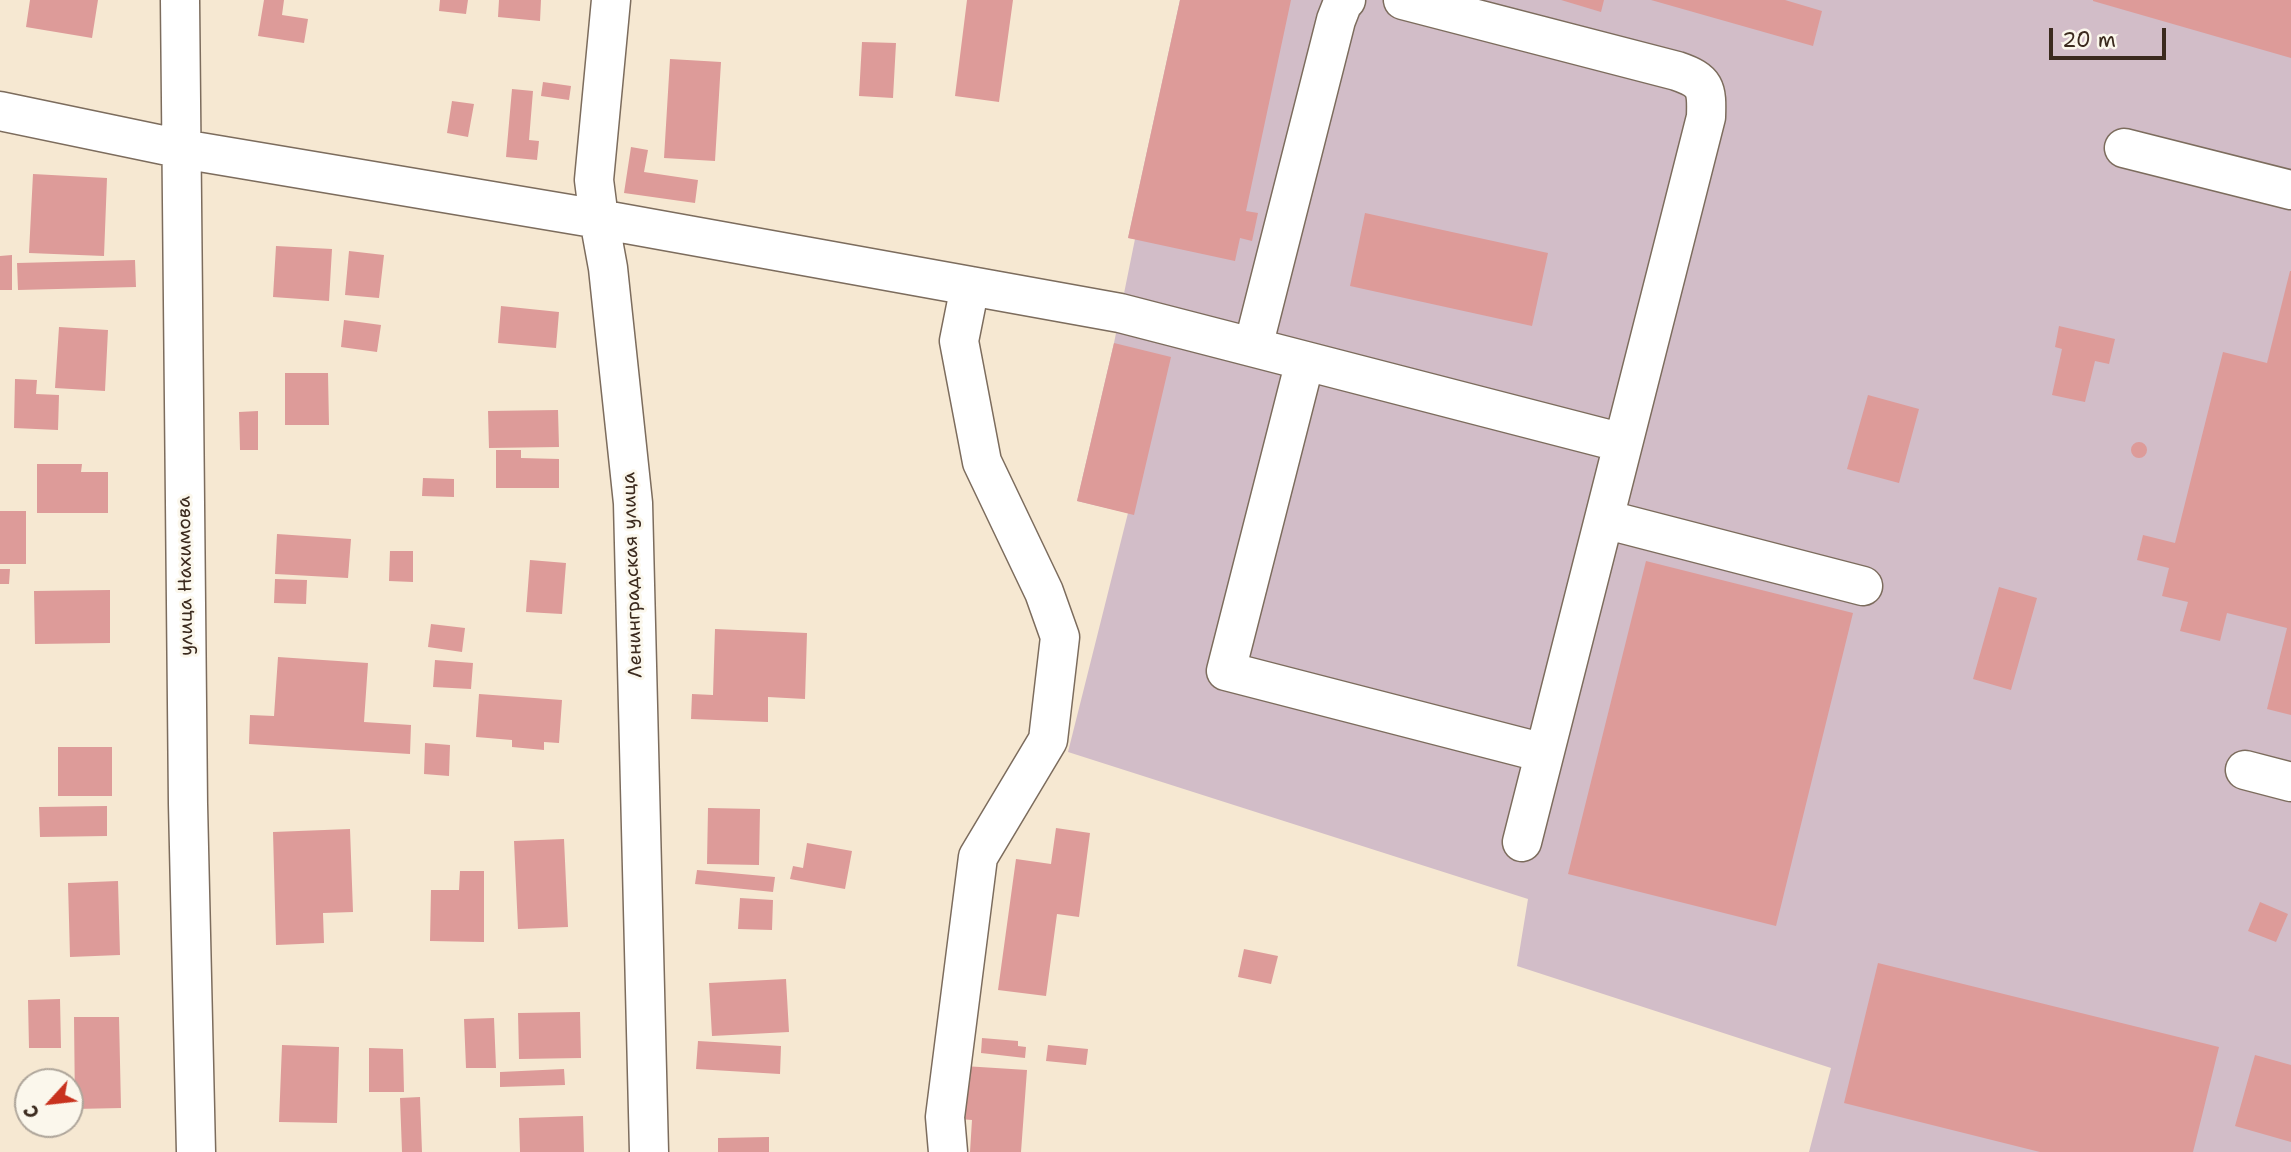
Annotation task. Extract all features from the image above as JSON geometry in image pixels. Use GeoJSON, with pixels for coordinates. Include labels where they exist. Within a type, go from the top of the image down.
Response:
{"type":"FeatureCollection","features":[{"type":"Feature","properties":{"kind":"street","name":"улица Нахимова"},"geometry":{"type":"LineString","coordinates":[[180,0],[188,804],[196,1152]]}},
{"type":"Feature","properties":{"kind":"street","name":"Ленинградская улица"},"geometry":{"type":"LineString","coordinates":[[611,0],[594,180],[608,268],[633,503],[649,1152]]}},
{"type":"Feature","properties":{"kind":"street"},"geometry":{"type":"LineString","coordinates":[[1253,347],[1336,20],[1346,0]]}},
{"type":"Feature","properties":{"kind":"street"},"geometry":{"type":"LineString","coordinates":[[1403,0],[1676,71],[1696,78],[1707,95],[1706,117],[1521,842]]}},
{"type":"Feature","properties":{"kind":"street"},"geometry":{"type":"LineString","coordinates":[[0,111],[182,149],[599,219],[1120,313],[1623,443]]}},
{"type":"Feature","properties":{"kind":"street"},"geometry":{"type":"LineString","coordinates":[[2124,148],[2291,190]]}},
{"type":"Feature","properties":{"kind":"street"},"geometry":{"type":"LineString","coordinates":[[948,1152],[945,1117],[978,857],[1048,740],[1060,638],[1044,592],[982,462],[959,341],[970,286]]}},
{"type":"Feature","properties":{"kind":"street"},"geometry":{"type":"LineString","coordinates":[[1305,361],[1226,671],[1545,753]]}},
{"type":"Feature","properties":{"kind":"street"},"geometry":{"type":"LineString","coordinates":[[1604,519],[1863,586]]}},
{"type":"Feature","properties":{"kind":"street"},"geometry":{"type":"LineString","coordinates":[[2245,770],[2291,782]]}},
{"type":"Feature","properties":{"kind":"shaded area"},"geometry":{"type":"Polygon","coordinates":[[[1180,0],[2291,0],[2291,1152],[1809,1152],[1831,1068],[1517,966],[1528,899],[1068,752],[1128,513],[1077,501],[1114,343],[1135,239],[1128,238],[1180,0]]]}},
{"type":"Feature","properties":{"kind":"building"},"geometry":{"type":"Polygon","coordinates":[[[30,0],[98,0],[92,38],[26,27],[30,0]]]}},
{"type":"Feature","properties":{"kind":"building"},"geometry":{"type":"Polygon","coordinates":[[[264,0],[284,0],[282,15],[308,19],[304,43],[258,36],[264,0]]]}},
{"type":"Feature","properties":{"kind":"building"},"geometry":{"type":"Polygon","coordinates":[[[440,0],[468,0],[466,14],[439,11],[440,0]]]}},
{"type":"Feature","properties":{"kind":"building"},"geometry":{"type":"Polygon","coordinates":[[[499,0],[541,0],[540,21],[498,17],[499,0]]]}},
{"type":"Feature","properties":{"kind":"building"},"geometry":{"type":"Polygon","coordinates":[[[967,0],[1013,0],[999,102],[955,96],[967,0]]]}},
{"type":"Feature","properties":{"kind":"building"},"geometry":{"type":"Polygon","coordinates":[[[1180,0],[1291,0],[1246,211],[1258,213],[1252,241],[1240,238],[1235,261],[1128,238],[1180,0]]]}},
{"type":"Feature","properties":{"kind":"building"},"geometry":{"type":"Polygon","coordinates":[[[1561,0],[1604,0],[1601,12],[1561,0]]]}},
{"type":"Feature","properties":{"kind":"building"},"geometry":{"type":"Polygon","coordinates":[[[1651,0],[1785,0],[1822,11],[1813,46],[1651,0]]]}},
{"type":"Feature","properties":{"kind":"building"},"geometry":{"type":"Polygon","coordinates":[[[2291,0],[2291,58],[2093,1],[2291,0]]]}},
{"type":"Feature","properties":{"kind":"building"},"geometry":{"type":"Polygon","coordinates":[[[862,42],[896,43],[893,98],[859,96],[862,42]]]}},
{"type":"Feature","properties":{"kind":"building"},"geometry":{"type":"Polygon","coordinates":[[[670,59],[721,62],[715,161],[664,158],[670,59]]]}},
{"type":"Feature","properties":{"kind":"building"},"geometry":{"type":"Polygon","coordinates":[[[543,82],[571,86],[569,100],[541,96],[543,82]]]}},
{"type":"Feature","properties":{"kind":"building"},"geometry":{"type":"Polygon","coordinates":[[[512,89],[533,91],[529,140],[539,141],[537,160],[506,157],[512,89]]]}},
{"type":"Feature","properties":{"kind":"building"},"geometry":{"type":"Polygon","coordinates":[[[452,101],[474,104],[468,137],[447,133],[452,101]]]}},
{"type":"Feature","properties":{"kind":"building"},"geometry":{"type":"Polygon","coordinates":[[[631,147],[648,150],[644,172],[698,180],[695,203],[624,193],[631,147]]]}},
{"type":"Feature","properties":{"kind":"building"},"geometry":{"type":"Polygon","coordinates":[[[33,174],[107,178],[104,256],[29,253],[33,174]]]}},
{"type":"Feature","properties":{"kind":"building"},"geometry":{"type":"Polygon","coordinates":[[[1365,213],[1548,253],[1532,326],[1350,286],[1365,213]]]}},
{"type":"Feature","properties":{"kind":"building"},"geometry":{"type":"Polygon","coordinates":[[[276,246],[332,249],[329,301],[273,297],[276,246]]]}},
{"type":"Feature","properties":{"kind":"building"},"geometry":{"type":"Polygon","coordinates":[[[349,251],[384,255],[379,298],[345,295],[349,251]]]}},
{"type":"Feature","properties":{"kind":"building"},"geometry":{"type":"Polygon","coordinates":[[[12,255],[12,290],[0,290],[0,256],[12,255]]]}},
{"type":"Feature","properties":{"kind":"building"},"geometry":{"type":"Polygon","coordinates":[[[135,260],[136,287],[18,290],[17,263],[135,260]]]}},
{"type":"Feature","properties":{"kind":"building"},"geometry":{"type":"Polygon","coordinates":[[[2290,271],[2291,715],[2267,709],[2287,628],[2227,613],[2220,641],[2180,631],[2188,602],[2162,596],[2169,568],[2137,560],[2143,535],[2175,543],[2223,352],[2267,363],[2290,271]]]}},
{"type":"Feature","properties":{"kind":"building"},"geometry":{"type":"Polygon","coordinates":[[[501,306],[559,312],[556,348],[498,343],[501,306]]]}},
{"type":"Feature","properties":{"kind":"building"},"geometry":{"type":"Polygon","coordinates":[[[344,320],[381,325],[377,352],[341,347],[344,320]]]}},
{"type":"Feature","properties":{"kind":"building"},"geometry":{"type":"Polygon","coordinates":[[[2059,326],[2115,339],[2109,364],[2095,361],[2085,402],[2052,395],[2062,349],[2055,347],[2059,326]]]}},
{"type":"Feature","properties":{"kind":"building"},"geometry":{"type":"Polygon","coordinates":[[[59,327],[108,330],[105,391],[55,388],[59,327]]]}},
{"type":"Feature","properties":{"kind":"building"},"geometry":{"type":"Polygon","coordinates":[[[1114,343],[1171,357],[1134,515],[1077,501],[1114,343]]]}},
{"type":"Feature","properties":{"kind":"building"},"geometry":{"type":"Polygon","coordinates":[[[285,373],[328,373],[329,425],[285,425],[285,373]]]}},
{"type":"Feature","properties":{"kind":"building"},"geometry":{"type":"Polygon","coordinates":[[[15,379],[37,380],[36,394],[59,395],[58,430],[14,428],[15,379]]]}},
{"type":"Feature","properties":{"kind":"building"},"geometry":{"type":"Polygon","coordinates":[[[1868,395],[1919,409],[1899,483],[1847,469],[1868,395]]]}},
{"type":"Feature","properties":{"kind":"building"},"geometry":{"type":"Polygon","coordinates":[[[558,410],[559,447],[489,448],[488,411],[558,410]]]}},
{"type":"Feature","properties":{"kind":"building"},"geometry":{"type":"Polygon","coordinates":[[[258,411],[258,450],[240,450],[239,412],[258,411]]]}},
{"type":"Feature","properties":{"kind":"building"},"geometry":{"type":"Polygon","coordinates":[[[2136,442],[2142,442],[2147,450],[2145,456],[2136,458],[2131,453],[2131,447],[2136,442]]]}},
{"type":"Feature","properties":{"kind":"building"},"geometry":{"type":"Polygon","coordinates":[[[496,450],[521,450],[521,458],[559,459],[559,488],[496,488],[496,450]]]}},
{"type":"Feature","properties":{"kind":"building"},"geometry":{"type":"Polygon","coordinates":[[[37,464],[82,464],[81,472],[108,472],[108,513],[37,513],[37,464]]]}},
{"type":"Feature","properties":{"kind":"building"},"geometry":{"type":"Polygon","coordinates":[[[423,478],[454,479],[454,497],[422,496],[423,478]]]}},
{"type":"Feature","properties":{"kind":"building"},"geometry":{"type":"Polygon","coordinates":[[[0,511],[26,511],[26,564],[0,564],[0,511]]]}},
{"type":"Feature","properties":{"kind":"building"},"geometry":{"type":"Polygon","coordinates":[[[277,534],[351,539],[348,578],[275,574],[277,534]]]}},
{"type":"Feature","properties":{"kind":"building"},"geometry":{"type":"Polygon","coordinates":[[[390,551],[413,551],[413,582],[389,581],[390,551]]]}},
{"type":"Feature","properties":{"kind":"building"},"geometry":{"type":"Polygon","coordinates":[[[530,560],[566,563],[562,614],[526,612],[530,560]]]}},
{"type":"Feature","properties":{"kind":"building"},"geometry":{"type":"Polygon","coordinates":[[[1646,561],[1853,613],[1776,926],[1568,874],[1646,561]]]}},
{"type":"Feature","properties":{"kind":"building"},"geometry":{"type":"Polygon","coordinates":[[[0,569],[10,569],[9,584],[0,584],[0,569]]]}},
{"type":"Feature","properties":{"kind":"building"},"geometry":{"type":"Polygon","coordinates":[[[275,579],[307,580],[306,604],[274,603],[275,579]]]}},
{"type":"Feature","properties":{"kind":"building"},"geometry":{"type":"Polygon","coordinates":[[[1999,587],[2037,598],[2011,690],[1973,679],[1999,587]]]}},
{"type":"Feature","properties":{"kind":"building"},"geometry":{"type":"Polygon","coordinates":[[[110,590],[110,643],[35,644],[34,591],[110,590]]]}},
{"type":"Feature","properties":{"kind":"building"},"geometry":{"type":"Polygon","coordinates":[[[431,624],[465,628],[462,652],[428,647],[431,624]]]}},
{"type":"Feature","properties":{"kind":"building"},"geometry":{"type":"Polygon","coordinates":[[[715,629],[807,633],[805,699],[768,697],[768,722],[691,719],[692,694],[713,695],[715,629]]]}},
{"type":"Feature","properties":{"kind":"building"},"geometry":{"type":"Polygon","coordinates":[[[278,657],[368,663],[364,722],[411,725],[410,754],[249,744],[250,715],[274,716],[278,657]]]}},
{"type":"Feature","properties":{"kind":"building"},"geometry":{"type":"Polygon","coordinates":[[[435,660],[473,663],[471,689],[433,687],[435,660]]]}},
{"type":"Feature","properties":{"kind":"building"},"geometry":{"type":"Polygon","coordinates":[[[479,694],[562,700],[559,743],[544,742],[544,750],[512,747],[512,740],[476,737],[479,694]]]}},
{"type":"Feature","properties":{"kind":"building"},"geometry":{"type":"Polygon","coordinates":[[[425,743],[450,745],[449,776],[424,774],[425,743]]]}},
{"type":"Feature","properties":{"kind":"building"},"geometry":{"type":"Polygon","coordinates":[[[58,747],[112,747],[112,796],[58,796],[58,747]]]}},
{"type":"Feature","properties":{"kind":"building"},"geometry":{"type":"Polygon","coordinates":[[[107,806],[107,836],[40,837],[39,807],[107,806]]]}},
{"type":"Feature","properties":{"kind":"building"},"geometry":{"type":"Polygon","coordinates":[[[708,808],[760,809],[759,865],[707,864],[708,808]]]}},
{"type":"Feature","properties":{"kind":"building"},"geometry":{"type":"Polygon","coordinates":[[[1056,828],[1090,833],[1079,917],[1057,914],[1046,996],[998,990],[1016,859],[1051,864],[1056,828]]]}},
{"type":"Feature","properties":{"kind":"building"},"geometry":{"type":"Polygon","coordinates":[[[350,829],[353,912],[323,913],[324,943],[276,945],[273,832],[350,829]]]}},
{"type":"Feature","properties":{"kind":"building"},"geometry":{"type":"Polygon","coordinates":[[[564,839],[568,927],[518,929],[514,841],[564,839]]]}},
{"type":"Feature","properties":{"kind":"building"},"geometry":{"type":"Polygon","coordinates":[[[807,843],[852,851],[845,889],[790,879],[793,866],[803,868],[807,843]]]}},
{"type":"Feature","properties":{"kind":"building"},"geometry":{"type":"Polygon","coordinates":[[[697,870],[775,877],[773,892],[695,884],[697,870]]]}},
{"type":"Feature","properties":{"kind":"building"},"geometry":{"type":"Polygon","coordinates":[[[460,871],[484,871],[484,942],[430,941],[431,890],[459,890],[460,871]]]}},
{"type":"Feature","properties":{"kind":"building"},"geometry":{"type":"Polygon","coordinates":[[[118,881],[120,955],[70,957],[68,883],[118,881]]]}},
{"type":"Feature","properties":{"kind":"building"},"geometry":{"type":"Polygon","coordinates":[[[740,898],[773,900],[772,930],[738,929],[740,898]]]}},
{"type":"Feature","properties":{"kind":"building"},"geometry":{"type":"Polygon","coordinates":[[[2260,902],[2288,914],[2276,942],[2248,931],[2260,902]]]}},
{"type":"Feature","properties":{"kind":"building"},"geometry":{"type":"Polygon","coordinates":[[[1244,949],[1278,956],[1271,984],[1238,977],[1244,949]]]}},
{"type":"Feature","properties":{"kind":"building"},"geometry":{"type":"Polygon","coordinates":[[[1878,963],[2219,1047],[2193,1152],[2040,1152],[1844,1103],[1878,963]]]}},
{"type":"Feature","properties":{"kind":"building"},"geometry":{"type":"Polygon","coordinates":[[[786,979],[789,1032],[712,1036],[709,983],[786,979]]]}},
{"type":"Feature","properties":{"kind":"building"},"geometry":{"type":"Polygon","coordinates":[[[60,999],[61,1048],[29,1048],[28,1000],[60,999]]]}},
{"type":"Feature","properties":{"kind":"building"},"geometry":{"type":"Polygon","coordinates":[[[580,1012],[581,1058],[519,1059],[518,1013],[580,1012]]]}},
{"type":"Feature","properties":{"kind":"building"},"geometry":{"type":"Polygon","coordinates":[[[74,1017],[119,1017],[121,1108],[84,1109],[84,1068],[75,1068],[74,1017]]]}},
{"type":"Feature","properties":{"kind":"building"},"geometry":{"type":"Polygon","coordinates":[[[494,1018],[496,1068],[466,1068],[464,1019],[494,1018]]]}},
{"type":"Feature","properties":{"kind":"building"},"geometry":{"type":"Polygon","coordinates":[[[982,1038],[1018,1041],[1018,1046],[1026,1047],[1025,1058],[981,1053],[982,1038]]]}},
{"type":"Feature","properties":{"kind":"building"},"geometry":{"type":"Polygon","coordinates":[[[698,1041],[781,1046],[780,1074],[696,1069],[698,1041]]]}},
{"type":"Feature","properties":{"kind":"building"},"geometry":{"type":"Polygon","coordinates":[[[282,1045],[339,1047],[337,1123],[279,1122],[282,1045]]]}},
{"type":"Feature","properties":{"kind":"building"},"geometry":{"type":"Polygon","coordinates":[[[1048,1045],[1088,1049],[1086,1065],[1046,1061],[1048,1045]]]}},
{"type":"Feature","properties":{"kind":"building"},"geometry":{"type":"Polygon","coordinates":[[[369,1048],[403,1049],[404,1092],[369,1092],[369,1048]]]}},
{"type":"Feature","properties":{"kind":"building"},"geometry":{"type":"Polygon","coordinates":[[[2255,1055],[2291,1065],[2291,1142],[2235,1126],[2255,1055]]]}},
{"type":"Feature","properties":{"kind":"building"},"geometry":{"type":"Polygon","coordinates":[[[964,1066],[1027,1070],[1021,1152],[970,1152],[972,1120],[960,1119],[964,1066]]]}},
{"type":"Feature","properties":{"kind":"building"},"geometry":{"type":"Polygon","coordinates":[[[564,1069],[565,1085],[500,1087],[500,1072],[564,1069]]]}},
{"type":"Feature","properties":{"kind":"building"},"geometry":{"type":"Polygon","coordinates":[[[420,1097],[422,1152],[402,1152],[400,1098],[420,1097]]]}},
{"type":"Feature","properties":{"kind":"building"},"geometry":{"type":"Polygon","coordinates":[[[583,1116],[584,1152],[520,1152],[519,1118],[583,1116]]]}},
{"type":"Feature","properties":{"kind":"building"},"geometry":{"type":"Polygon","coordinates":[[[769,1137],[769,1152],[718,1152],[718,1138],[769,1137]]]}}]}
